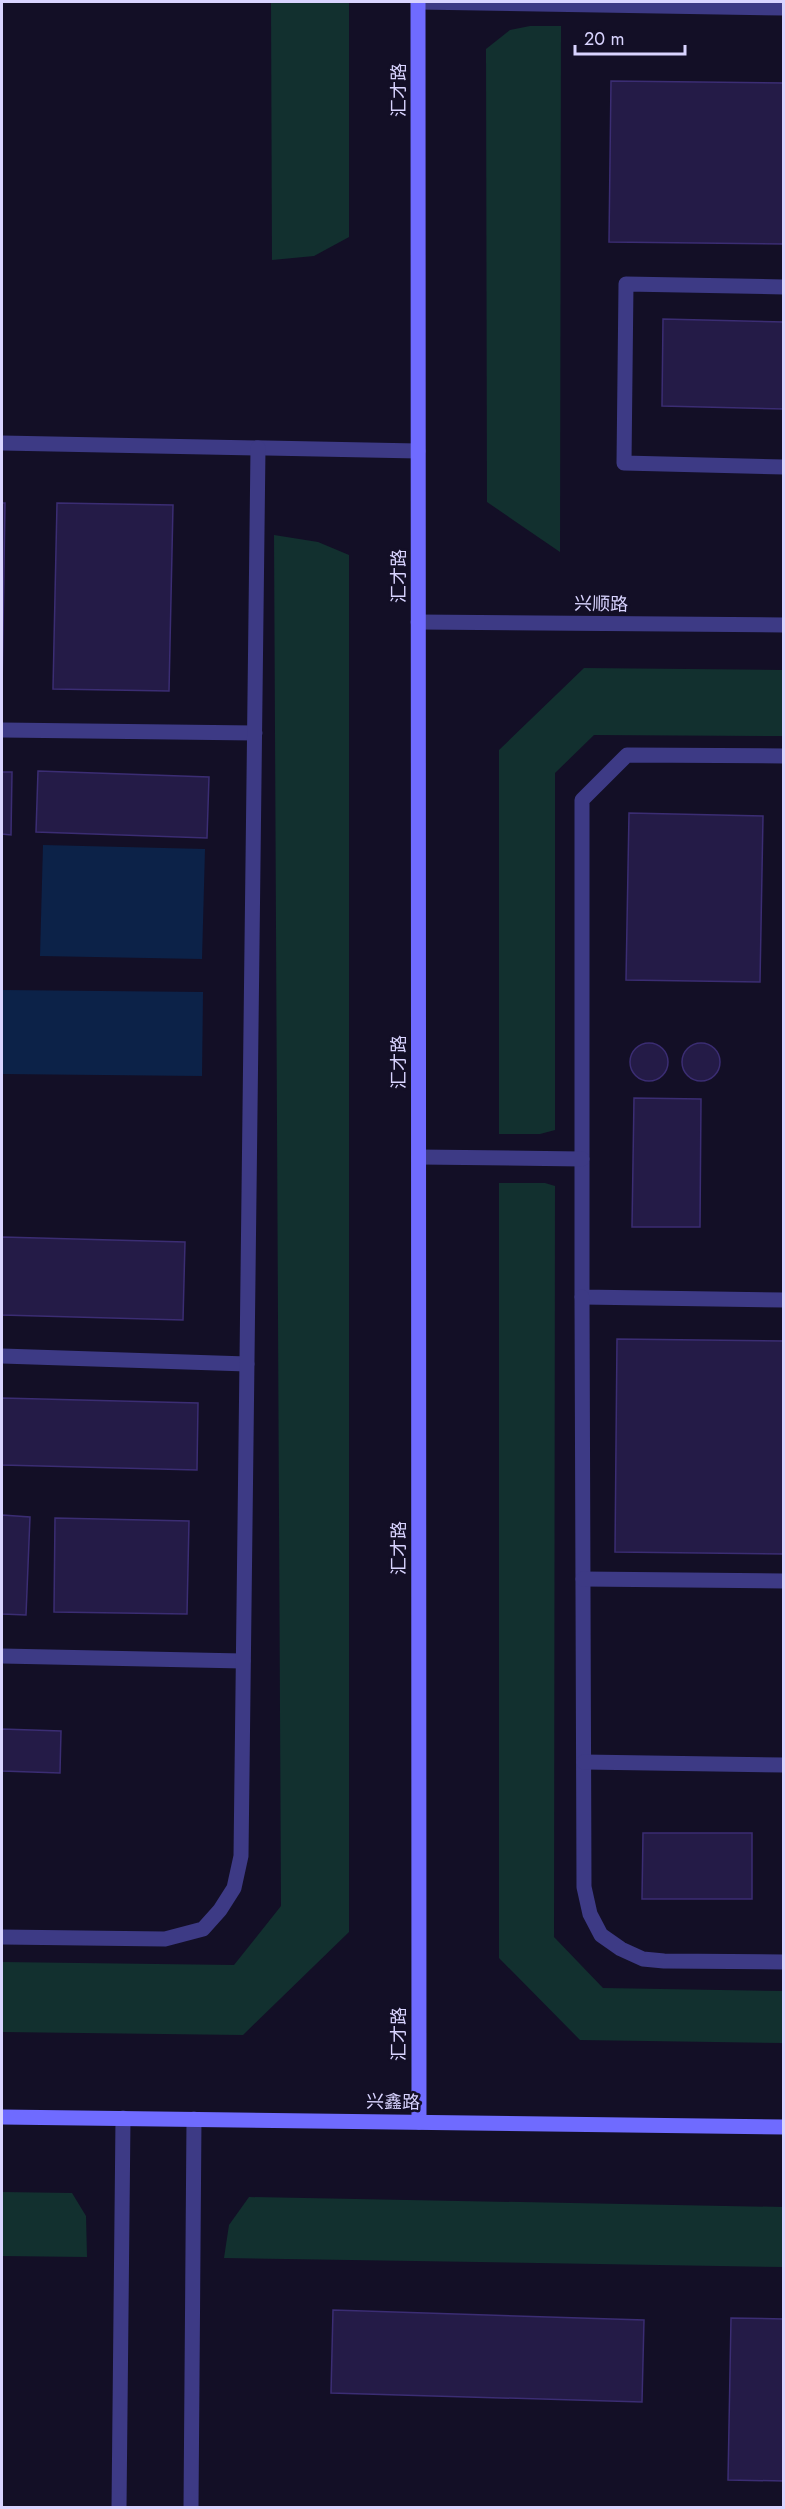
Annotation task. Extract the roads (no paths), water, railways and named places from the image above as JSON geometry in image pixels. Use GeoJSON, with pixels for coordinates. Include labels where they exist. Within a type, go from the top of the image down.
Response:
{"type":"FeatureCollection","features":[{"type":"Feature","properties":{"kind":"main road","name":"汇才路"},"geometry":{"type":"LineString","coordinates":[[418,2],[419,2122]]}},
{"type":"Feature","properties":{"kind":"main road","name":"兴鑫路"},"geometry":{"type":"LineString","coordinates":[[2,2117],[783,2127]]}},
{"type":"Feature","properties":{"kind":"street"},"geometry":{"type":"LineString","coordinates":[[418,2],[777,6]]}},
{"type":"Feature","properties":{"kind":"street"},"geometry":{"type":"LineString","coordinates":[[783,287],[626,284],[624,463],[783,467]]}},
{"type":"Feature","properties":{"kind":"street"},"geometry":{"type":"LineString","coordinates":[[2,443],[418,451]]}},
{"type":"Feature","properties":{"kind":"street"},"geometry":{"type":"LineString","coordinates":[[2,1937],[165,1939],[202,1929],[220,1910],[234,1888],[241,1857],[258,448]]}},
{"type":"Feature","properties":{"kind":"street","name":"兴顺路"},"geometry":{"type":"LineString","coordinates":[[418,622],[783,625]]}},
{"type":"Feature","properties":{"kind":"street"},"geometry":{"type":"LineString","coordinates":[[2,730],[255,733]]}},
{"type":"Feature","properties":{"kind":"street"},"geometry":{"type":"LineString","coordinates":[[783,756],[627,755],[582,801],[584,1887],[590,1914],[602,1935],[621,1949],[643,1959],[783,1962]]}},
{"type":"Feature","properties":{"kind":"street"},"geometry":{"type":"LineString","coordinates":[[418,1157],[582,1159]]}},
{"type":"Feature","properties":{"kind":"street"},"geometry":{"type":"LineString","coordinates":[[582,1297],[783,1300]]}},
{"type":"Feature","properties":{"kind":"street"},"geometry":{"type":"LineString","coordinates":[[2,1356],[247,1364]]}},
{"type":"Feature","properties":{"kind":"street"},"geometry":{"type":"LineString","coordinates":[[583,1579],[783,1581]]}},
{"type":"Feature","properties":{"kind":"street"},"geometry":{"type":"LineString","coordinates":[[2,1656],[243,1661]]}},
{"type":"Feature","properties":{"kind":"street"},"geometry":{"type":"LineString","coordinates":[[584,1762],[783,1765]]}},
{"type":"Feature","properties":{"kind":"street"},"geometry":{"type":"LineString","coordinates":[[119,2508],[123,2118]]}},
{"type":"Feature","properties":{"kind":"street"},"geometry":{"type":"LineString","coordinates":[[191,2508],[194,2119]]}},
{"type":"Feature","properties":{"kind":"water"},"geometry":{"type":"Polygon","coordinates":[[[43,845],[205,849],[202,959],[40,956],[43,845]]]}},
{"type":"Feature","properties":{"kind":"water"},"geometry":{"type":"Polygon","coordinates":[[[2,990],[203,992],[202,1076],[2,1074],[2,990]]]}}]}
